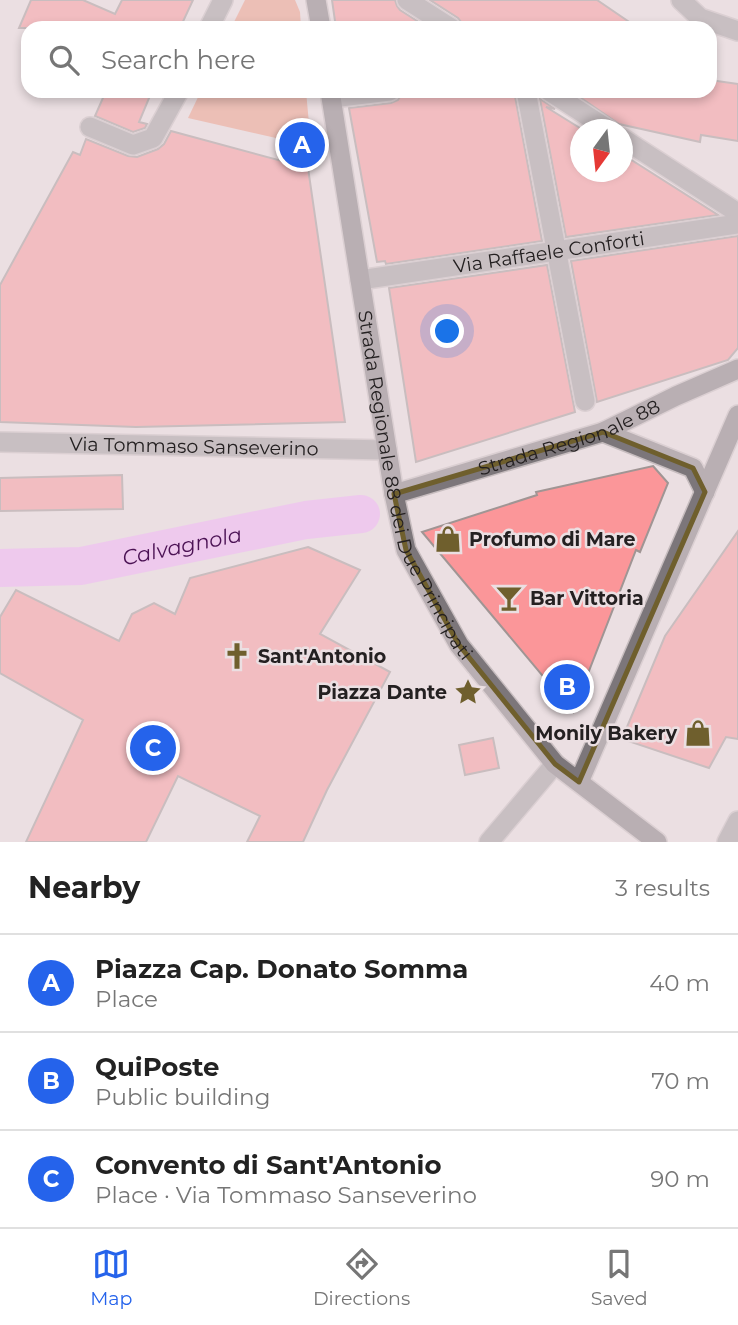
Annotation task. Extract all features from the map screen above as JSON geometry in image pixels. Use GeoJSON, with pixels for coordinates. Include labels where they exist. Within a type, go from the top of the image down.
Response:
{"type":"FeatureCollection","features":[{"type":"Feature","properties":{"kind":"main road"},"geometry":{"type":"LineString","coordinates":[[316,0],[320,21]]}},
{"type":"Feature","properties":{"kind":"main road","name":"Strada Regionale 88 dei Due Principati"},"geometry":{"type":"LineString","coordinates":[[331,98],[394,494],[406,550],[459,645],[555,764],[657,842]]}},
{"type":"Feature","properties":{"kind":"main road","name":"Strada Regionale 88"},"geometry":{"type":"LineString","coordinates":[[394,494],[603,432],[738,369]]}},
{"type":"Feature","properties":{"kind":"main road"},"geometry":{"type":"LineString","coordinates":[[579,782],[738,415]]}},
{"type":"Feature","properties":{"kind":"main road"},"geometry":{"type":"LineString","coordinates":[[603,432],[693,468],[705,492]]}},
{"type":"Feature","properties":{"kind":"street"},"geometry":{"type":"LineString","coordinates":[[212,21],[223,0]]}},
{"type":"Feature","properties":{"kind":"street"},"geometry":{"type":"LineString","coordinates":[[407,0],[440,21]]}},
{"type":"Feature","properties":{"kind":"street"},"geometry":{"type":"LineString","coordinates":[[681,0],[700,18],[709,21]]}},
{"type":"Feature","properties":{"kind":"street"},"geometry":{"type":"LineString","coordinates":[[717,24],[738,31]]}},
{"type":"Feature","properties":{"kind":"street"},"geometry":{"type":"LineString","coordinates":[[90,127],[133,145],[153,138],[175,98]]}},
{"type":"Feature","properties":{"kind":"street"},"geometry":{"type":"LineString","coordinates":[[527,98],[585,401]]}},
{"type":"Feature","properties":{"kind":"street"},"geometry":{"type":"LineString","coordinates":[[560,98],[592,119]]}},
{"type":"Feature","properties":{"kind":"street"},"geometry":{"type":"LineString","coordinates":[[633,145],[738,212]]}},
{"type":"Feature","properties":{"kind":"street","name":"Via Raffaele Conforti"},"geometry":{"type":"LineString","coordinates":[[360,280],[738,225]]}},
{"type":"Feature","properties":{"kind":"street","name":"Via Tommaso Sanseverino"},"geometry":{"type":"LineString","coordinates":[[0,442],[387,450]]}},
{"type":"Feature","properties":{"kind":"street"},"geometry":{"type":"LineString","coordinates":[[489,842],[555,764]]}},
{"type":"Feature","properties":{"kind":"street"},"geometry":{"type":"LineString","coordinates":[[727,842],[738,821]]}},
{"type":"Feature","properties":{"kind":"highlighted area"},"geometry":{"type":"Polygon","coordinates":[[[603,432],[693,468],[705,492],[579,782],[555,764],[459,645],[406,550],[394,494],[603,432]]]}},
{"type":"Feature","properties":{"kind":"shaded area"},"geometry":{"type":"Polygon","coordinates":[[[245,0],[295,0],[300,12],[301,21],[234,21],[245,0]]]}},
{"type":"Feature","properties":{"kind":"shaded area"},"geometry":{"type":"Polygon","coordinates":[[[198,98],[307,98],[311,146],[188,118],[198,98]]]}},
{"type":"Feature","properties":{"kind":"building"},"geometry":{"type":"Polygon","coordinates":[[[31,0],[83,0],[115,14],[122,0],[193,0],[183,21],[22,21],[31,0]]]}},
{"type":"Feature","properties":{"kind":"building"},"geometry":{"type":"Polygon","coordinates":[[[332,0],[395,0],[400,10],[417,21],[335,21],[332,0]]]}},
{"type":"Feature","properties":{"kind":"building"},"geometry":{"type":"Polygon","coordinates":[[[430,0],[597,0],[628,21],[460,21],[430,0]]]}},
{"type":"Feature","properties":{"kind":"building"},"geometry":{"type":"Polygon","coordinates":[[[717,81],[738,84],[738,141],[701,135],[700,142],[633,127],[633,119],[612,119],[581,98],[717,98],[717,81]]]}},
{"type":"Feature","properties":{"kind":"building"},"geometry":{"type":"Polygon","coordinates":[[[103,98],[149,98],[139,122],[147,124],[145,128],[133,132],[95,116],[103,98]]]}},
{"type":"Feature","properties":{"kind":"building"},"geometry":{"type":"Polygon","coordinates":[[[515,98],[542,241],[386,264],[385,261],[377,262],[349,108],[398,100],[515,98]]]}},
{"type":"Feature","properties":{"kind":"building"},"geometry":{"type":"Polygon","coordinates":[[[540,99],[555,109],[546,107],[570,122],[570,182],[633,182],[633,161],[718,215],[566,237],[540,99]]]}},
{"type":"Feature","properties":{"kind":"building"},"geometry":{"type":"Polygon","coordinates":[[[171,131],[308,168],[345,422],[136,427],[0,422],[0,285],[73,152],[80,155],[86,139],[137,157],[158,149],[171,131]]]}},
{"type":"Feature","properties":{"kind":"building"},"geometry":{"type":"Polygon","coordinates":[[[738,236],[738,348],[728,360],[597,402],[571,261],[738,236]]]}},
{"type":"Feature","properties":{"kind":"building"},"geometry":{"type":"Polygon","coordinates":[[[547,265],[575,412],[416,462],[389,288],[547,265]]]}},
{"type":"Feature","properties":{"kind":"building"},"geometry":{"type":"Polygon","coordinates":[[[653,466],[668,483],[640,552],[636,550],[573,712],[422,532],[537,495],[536,492],[653,466]]]}},
{"type":"Feature","properties":{"kind":"building"},"geometry":{"type":"Polygon","coordinates":[[[122,475],[123,509],[0,511],[0,478],[122,475]]]}},
{"type":"Feature","properties":{"kind":"building"},"geometry":{"type":"Polygon","coordinates":[[[738,531],[738,739],[726,737],[709,768],[622,739],[665,636],[738,531]]]}},
{"type":"Feature","properties":{"kind":"building"},"geometry":{"type":"Polygon","coordinates":[[[308,547],[360,570],[320,634],[390,672],[327,790],[303,842],[247,842],[260,816],[178,776],[146,842],[26,842],[83,720],[0,673],[0,617],[16,590],[119,641],[132,614],[154,603],[175,614],[190,578],[308,547]]]}},
{"type":"Feature","properties":{"kind":"building"},"geometry":{"type":"Polygon","coordinates":[[[493,738],[499,768],[465,775],[459,745],[493,738]]]}},
{"type":"Feature","properties":{"kind":"waterway","name":"Calvagnola"},"geometry":{"type":"LineString","coordinates":[[0,568],[81,566],[306,520],[361,514]]}},
{"type":"Feature","properties":{"kind":"place","name":"Piazza Cap. Donato Somma"},"geometry":{"type":"Point","coordinates":[302,145]}},
{"type":"Feature","properties":{"kind":"place","name":"Profumo di Mare"},"geometry":{"type":"Point","coordinates":[448,539]}},
{"type":"Feature","properties":{"kind":"place","name":"Bar Vittoria"},"geometry":{"type":"Point","coordinates":[509,598]}},
{"type":"Feature","properties":{"kind":"place","name":"Sant'Antonio"},"geometry":{"type":"Point","coordinates":[237,656]}},
{"type":"Feature","properties":{"kind":"place","name":"QuiPoste"},"geometry":{"type":"Point","coordinates":[567,687]}},
{"type":"Feature","properties":{"kind":"place","name":"Piazza Dante"},"geometry":{"type":"Point","coordinates":[468,692]}},
{"type":"Feature","properties":{"kind":"place","name":"Monily Bakery"},"geometry":{"type":"Point","coordinates":[698,733]}},
{"type":"Feature","properties":{"kind":"place","name":"Convento di Sant'Antonio"},"geometry":{"type":"Point","coordinates":[153,748]}}]}
